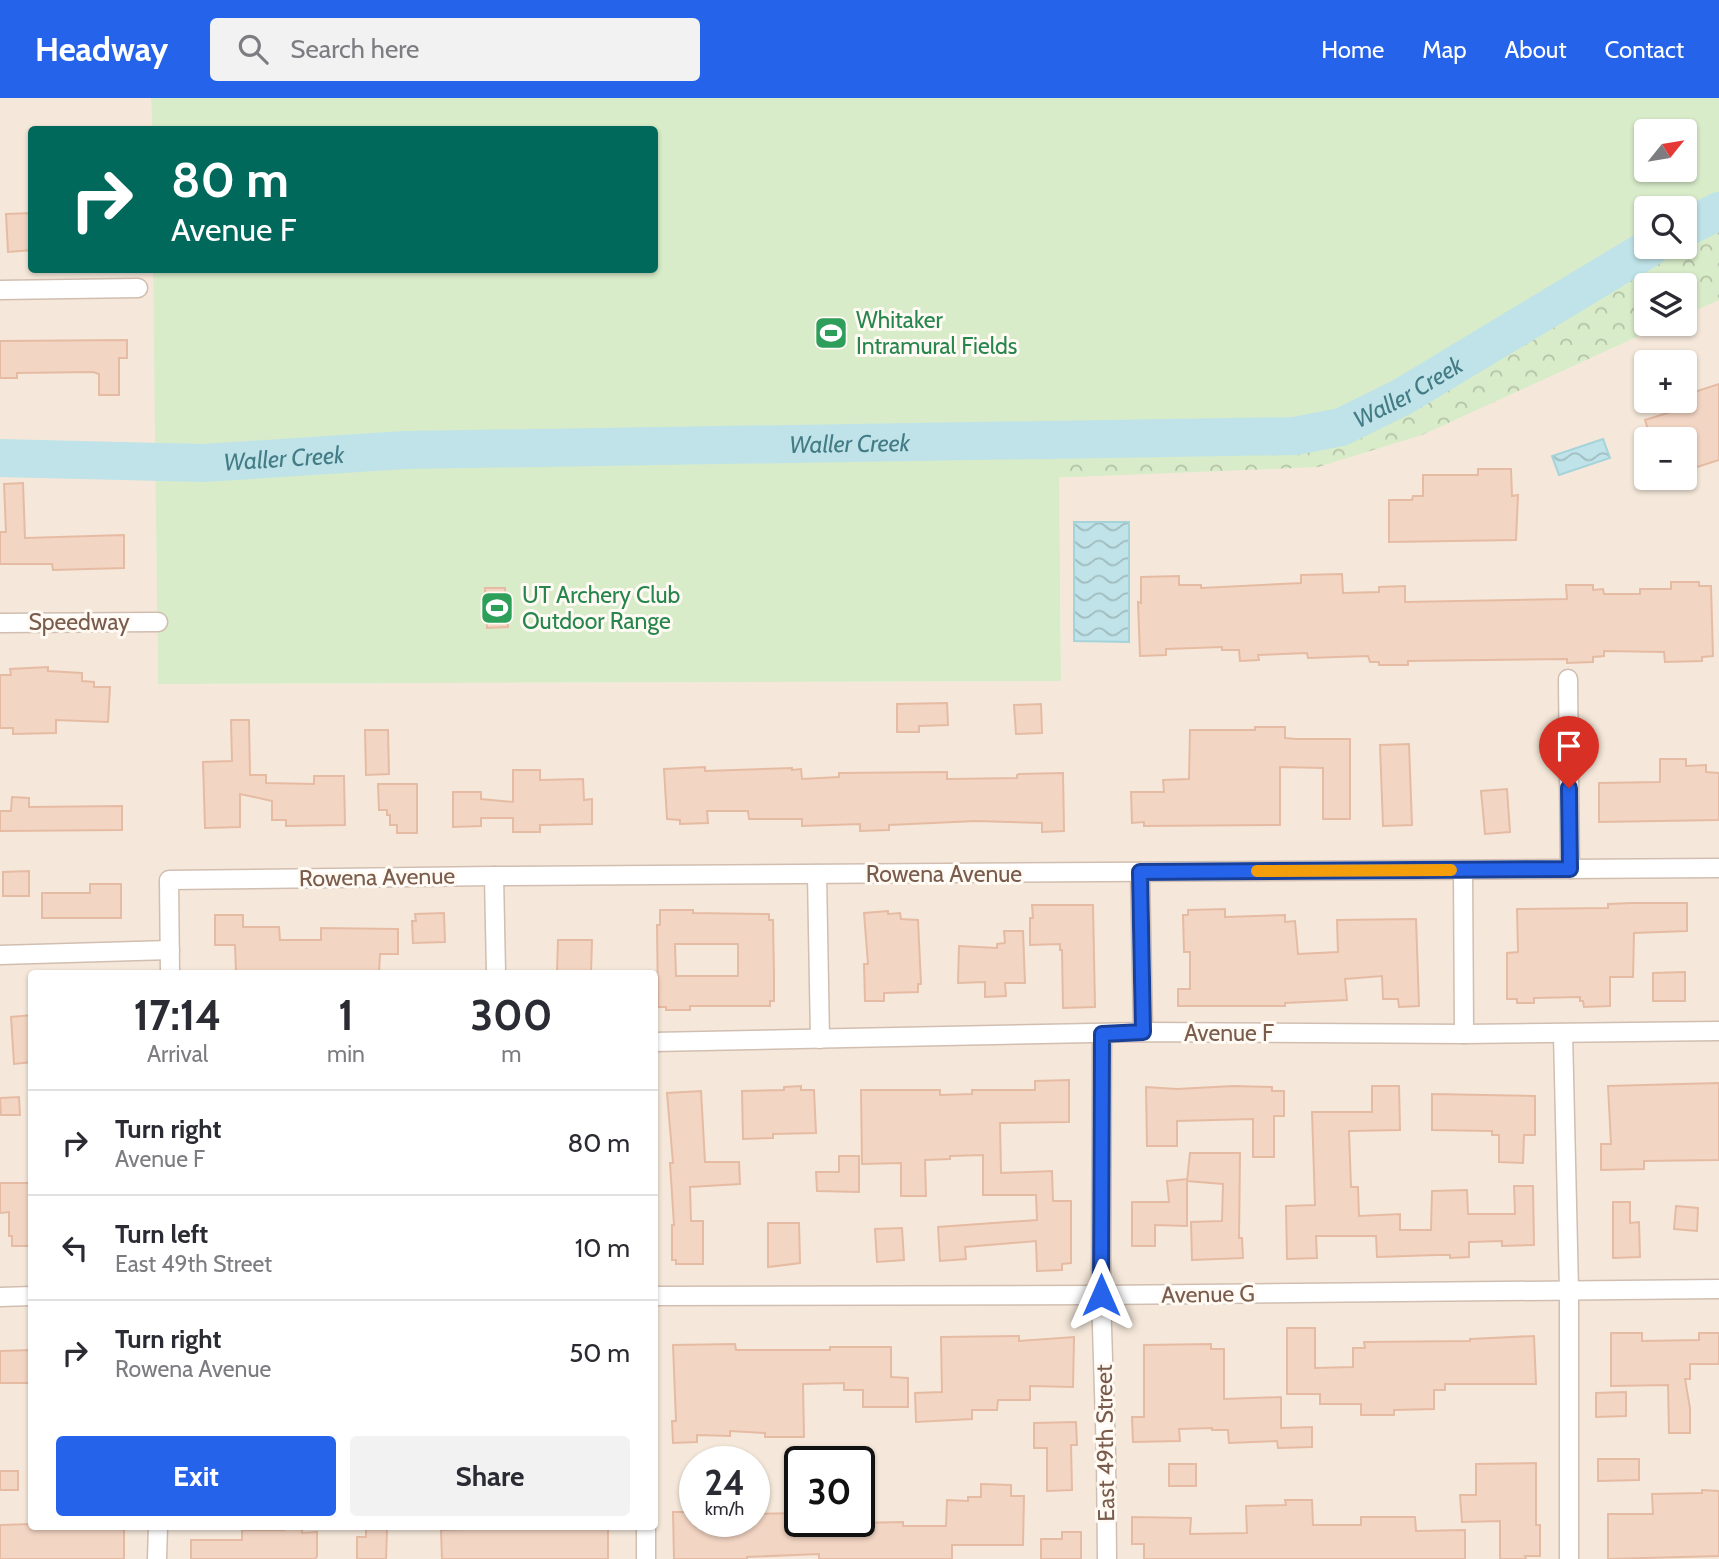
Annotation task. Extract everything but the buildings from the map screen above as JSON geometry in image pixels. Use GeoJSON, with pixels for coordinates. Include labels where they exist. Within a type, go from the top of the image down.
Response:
{"type":"FeatureCollection","features":[{"type":"Feature","properties":{"kind":"street"},"geometry":{"type":"LineString","coordinates":[[0,290],[138,288]]}},
{"type":"Feature","properties":{"kind":"street","name":"Speedway"},"geometry":{"type":"LineString","coordinates":[[0,623],[158,622]]}},
{"type":"Feature","properties":{"kind":"street"},"geometry":{"type":"LineString","coordinates":[[1568,679],[1570,869]]}},
{"type":"Feature","properties":{"kind":"street","name":"Rowena Avenue"},"geometry":{"type":"LineString","coordinates":[[170,950],[169,880],[1719,868]]}},
{"type":"Feature","properties":{"kind":"street"},"geometry":{"type":"LineString","coordinates":[[1463,870],[1464,1034]]}},
{"type":"Feature","properties":{"kind":"street"},"geometry":{"type":"LineString","coordinates":[[1140,872],[1143,1032]]}},
{"type":"Feature","properties":{"kind":"street"},"geometry":{"type":"LineString","coordinates":[[817,874],[820,1039]]}},
{"type":"Feature","properties":{"kind":"street"},"geometry":{"type":"LineString","coordinates":[[494,876],[496,970]]}},
{"type":"Feature","properties":{"kind":"street"},"geometry":{"type":"LineString","coordinates":[[0,955],[170,950],[170,970]]}},
{"type":"Feature","properties":{"kind":"street","name":"Avenue F"},"geometry":{"type":"LineString","coordinates":[[658,1042],[1143,1032],[1464,1034],[1719,1031]]}},
{"type":"Feature","properties":{"kind":"street"},"geometry":{"type":"LineString","coordinates":[[1563,1033],[1569,1290],[1569,1559]]}},
{"type":"Feature","properties":{"kind":"street","name":"East 49th Street"},"geometry":{"type":"LineString","coordinates":[[1102,1034],[1101,1295],[1107,1559]]}},
{"type":"Feature","properties":{"kind":"street","name":"Avenue G"},"geometry":{"type":"LineString","coordinates":[[658,1296],[1719,1289]]}},
{"type":"Feature","properties":{"kind":"street"},"geometry":{"type":"LineString","coordinates":[[0,1297],[28,1296]]}},
{"type":"Feature","properties":{"kind":"street"},"geometry":{"type":"LineString","coordinates":[[157,1559],[158,1530]]}},
{"type":"Feature","properties":{"kind":"street"},"geometry":{"type":"LineString","coordinates":[[646,1530],[646,1559]]}},
{"type":"Feature","properties":{"kind":"shaded area"},"geometry":{"type":"Polygon","coordinates":[[[0,98],[151,98],[152,126],[28,126],[28,273],[153,273],[156,447],[0,446],[0,98]]]}},
{"type":"Feature","properties":{"kind":"shaded area"},"geometry":{"type":"Polygon","coordinates":[[[1719,265],[1719,1559],[0,1559],[0,477],[156,479],[158,684],[1061,681],[1059,440],[1634,327],[1634,336],[1697,336],[1697,278],[1719,265]]]}},
{"type":"Feature","properties":{"kind":"green space","name":"Whitaker Intramural Fields"},"geometry":{"type":"Polygon","coordinates":[[[151,98],[1719,98],[1719,211],[1697,222],[1697,196],[1634,196],[1634,257],[1402,397],[1341,427],[1295,436],[1059,440],[1061,681],[158,684],[153,273],[658,273],[658,126],[152,126],[151,98]]]}},
{"type":"Feature","properties":{"kind":"green space"},"geometry":{"type":"Polygon","coordinates":[[[1719,164],[1719,300],[1697,310],[1697,273],[1634,273],[1634,336],[1639,336],[1422,435],[1318,467],[1073,477],[671,475],[156,494],[156,479],[0,477],[0,446],[156,447],[246,419],[1652,182],[1698,182],[1698,174],[1719,164]]]}},
{"type":"Feature","properties":{"kind":"water"},"geometry":{"type":"Polygon","coordinates":[[[1603,439],[1610,458],[1559,475],[1552,456],[1603,439]]]}},
{"type":"Feature","properties":{"kind":"water"},"geometry":{"type":"Polygon","coordinates":[[[1074,522],[1129,522],[1129,642],[1074,641],[1074,522]]]}},
{"type":"Feature","properties":{"kind":"waterway","name":"Waller Creek"},"geometry":{"type":"LineString","coordinates":[[1697,222],[1719,211]]}},
{"type":"Feature","properties":{"kind":"waterway","name":"Waller Creek"},"geometry":{"type":"LineString","coordinates":[[0,458],[203,463],[405,450],[1295,436],[1341,427],[1402,397],[1634,257]]}},
{"type":"Feature","properties":{"kind":"slow traffic"},"geometry":{"type":"LineString","coordinates":[[1257,871],[1451,870]]}},
{"type":"Feature","properties":{"kind":"place","name":"Whitaker Intramural Fields"},"geometry":{"type":"Point","coordinates":[831,333]}},
{"type":"Feature","properties":{"kind":"place","name":"UT Archery Club Outdoor Range"},"geometry":{"type":"Point","coordinates":[497,608]}},
{"type":"Feature","properties":{"kind":"route"},"geometry":{"type":"LineString","coordinates":[[1101,1295],[1102,1034],[1143,1032],[1140,872],[1570,869],[1569,788]]}}]}
